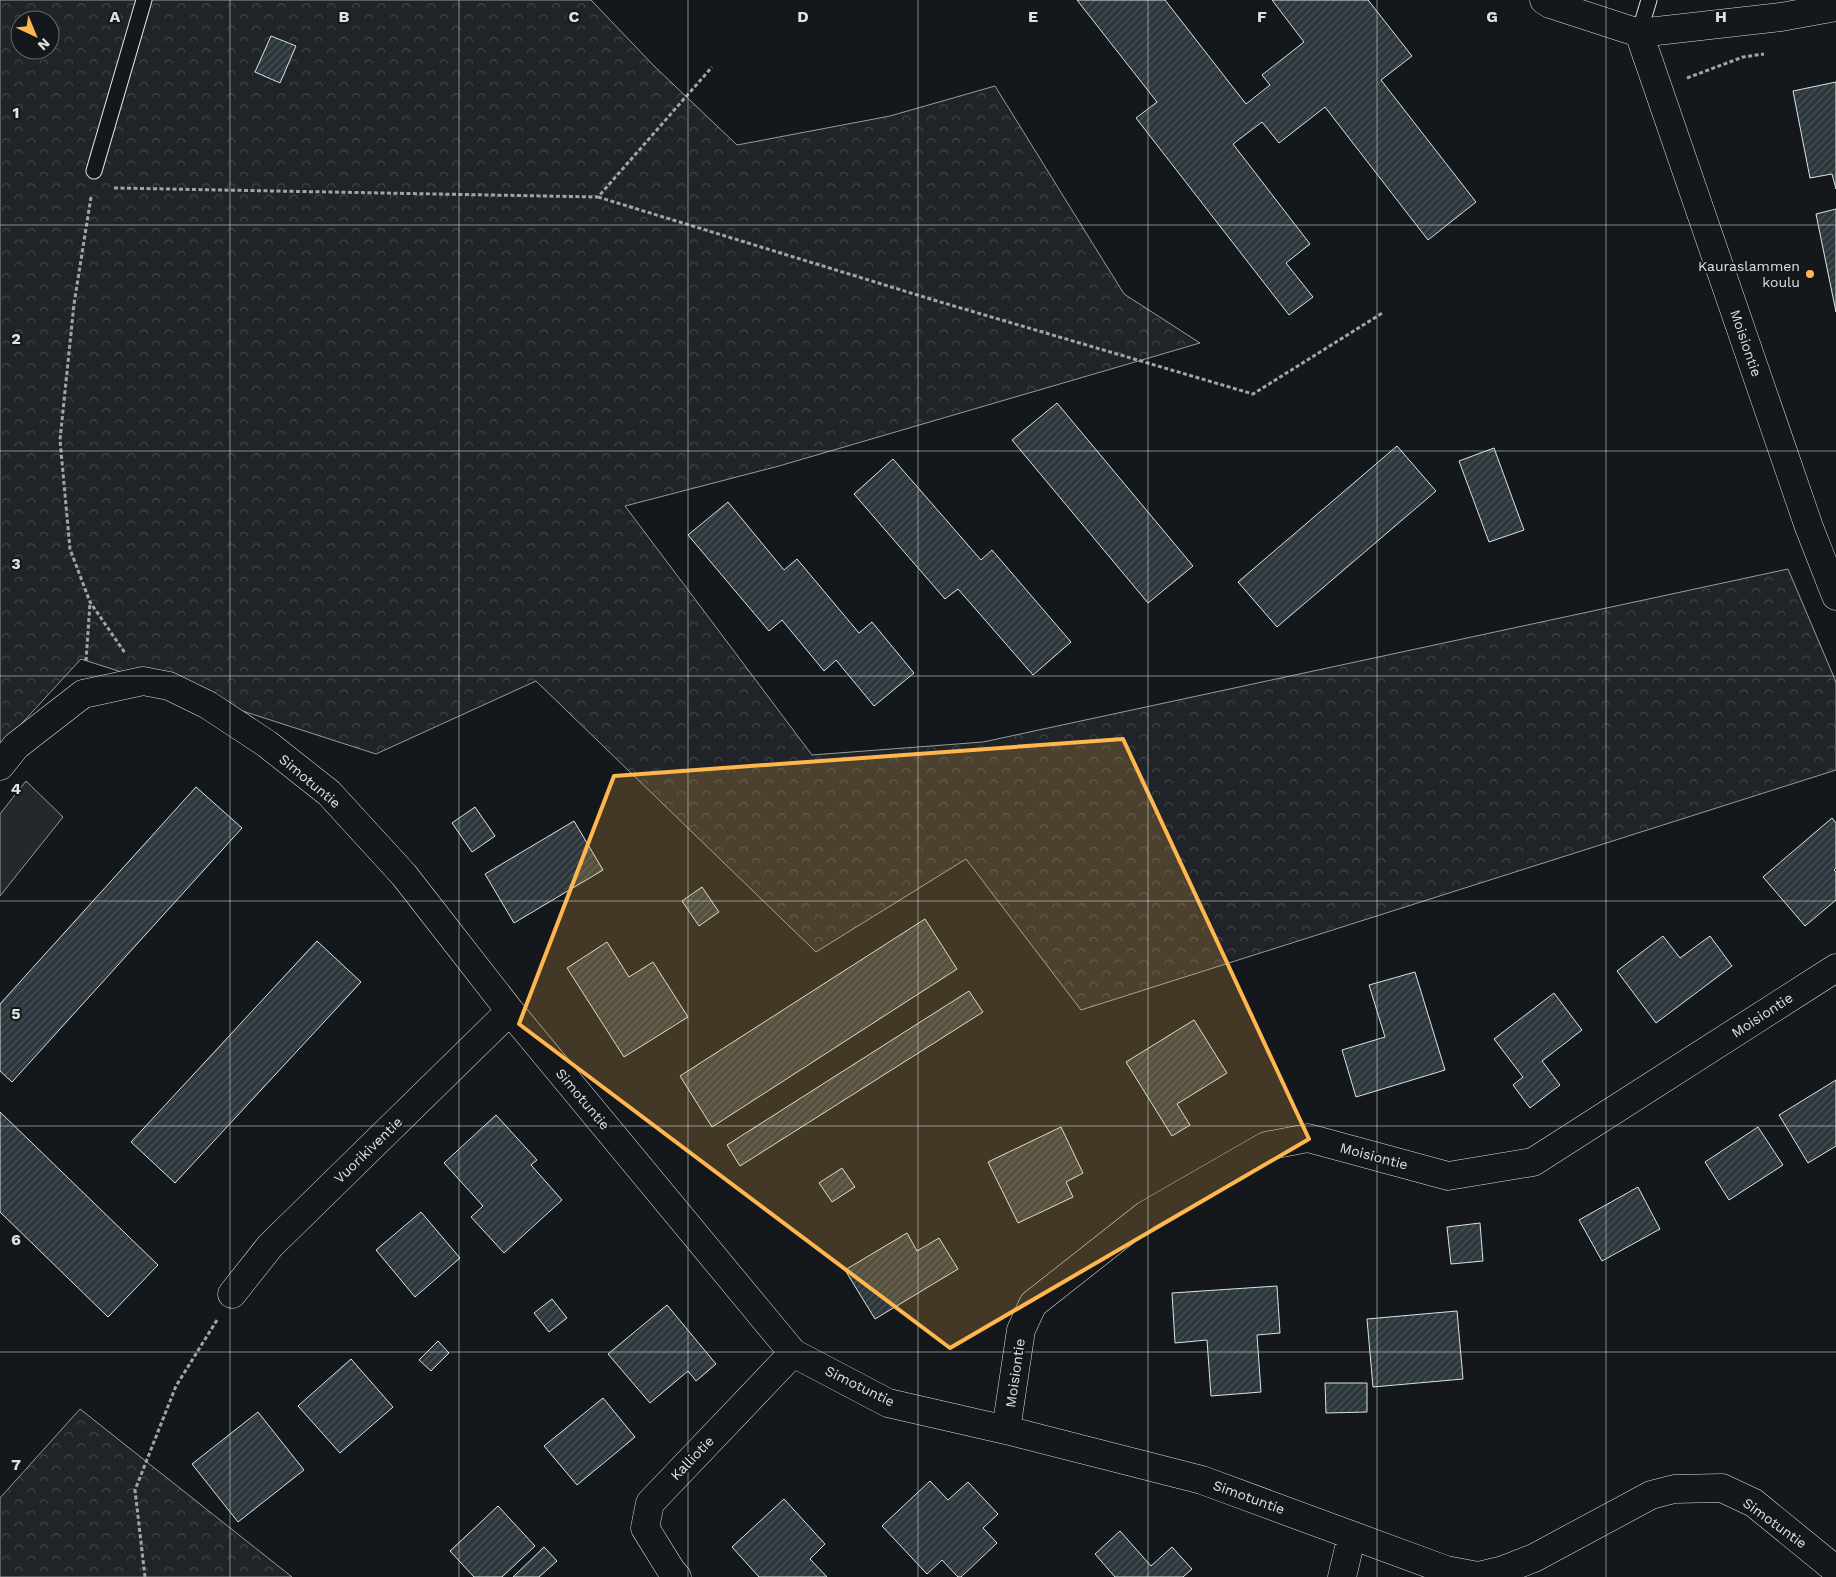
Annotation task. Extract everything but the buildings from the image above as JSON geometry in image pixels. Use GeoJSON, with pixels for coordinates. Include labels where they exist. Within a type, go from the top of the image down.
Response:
{"type":"FeatureCollection","features":[{"type":"Feature","properties":{"kind":"street"},"geometry":{"type":"LineString","coordinates":[[1544,0],[1550,4],[1639,33],[1781,17],[1836,7]]}},
{"type":"Feature","properties":{"kind":"street","name":"Moisiontie"},"geometry":{"type":"LineString","coordinates":[[1639,33],[1809,527],[1836,596]]}},
{"type":"Feature","properties":{"kind":"street"},"geometry":{"type":"LineString","coordinates":[[0,766],[16,746],[83,694],[143,680]]}},
{"type":"Feature","properties":{"kind":"street","name":"Simotuntie"},"geometry":{"type":"LineString","coordinates":[[143,680],[169,686],[208,705],[267,744],[329,793],[404,875],[510,1011],[793,1353],[888,1403],[1006,1430],[1202,1480],[1446,1570],[1478,1576],[1503,1570],[1534,1558],[1651,1496],[1674,1489],[1722,1488],[1754,1504],[1836,1570]]}},
{"type":"Feature","properties":{"kind":"street","name":"Moisiontie"},"geometry":{"type":"LineString","coordinates":[[1006,1430],[1021,1330],[1033,1304],[1146,1215],[1266,1146],[1308,1138],[1448,1176],[1533,1162],[1836,968]]}},
{"type":"Feature","properties":{"kind":"street","name":"Vuorikiventie"},"geometry":{"type":"LineString","coordinates":[[232,1294],[270,1246],[510,1011]]}},
{"type":"Feature","properties":{"kind":"street","name":"Kalliotie"},"geometry":{"type":"LineString","coordinates":[[677,1577],[646,1528],[650,1503],[793,1353]]}},
{"type":"Feature","properties":{"kind":"street"},"geometry":{"type":"LineString","coordinates":[[1342,1577],[1352,1535]]}},
{"type":"Feature","properties":{"kind":"lane"},"geometry":{"type":"LineString","coordinates":[[94,171],[144,0]]}},
{"type":"Feature","properties":{"kind":"lane"},"geometry":{"type":"LineString","coordinates":[[1639,33],[1648,0]]}},
{"type":"Feature","properties":{"kind":"path"},"geometry":{"type":"LineString","coordinates":[[1659,89],[1743,57],[1771,52]]}},
{"type":"Feature","properties":{"kind":"path"},"geometry":{"type":"LineString","coordinates":[[598,197],[712,67]]}},
{"type":"Feature","properties":{"kind":"path"},"geometry":{"type":"LineString","coordinates":[[94,171],[74,304],[60,440],[70,549],[90,602],[143,680]]}},
{"type":"Feature","properties":{"kind":"path"},"geometry":{"type":"LineString","coordinates":[[93,187],[598,197],[937,302],[1253,394],[1384,312]]}},
{"type":"Feature","properties":{"kind":"path"},"geometry":{"type":"LineString","coordinates":[[83,694],[90,602]]}},
{"type":"Feature","properties":{"kind":"path"},"geometry":{"type":"LineString","coordinates":[[145,1577],[135,1490],[176,1386],[232,1294]]}},
{"type":"Feature","properties":{"kind":"highlighted area"},"geometry":{"type":"Polygon","coordinates":[[[1123,739],[1309,1139],[950,1348],[519,1024],[614,776],[1123,739]]]}},
{"type":"Feature","properties":{"kind":"green space"},"geometry":{"type":"Polygon","coordinates":[[[0,0],[591,0],[653,65],[737,145],[890,116],[995,86],[1124,294],[1200,343],[779,466],[625,506],[812,755],[983,742],[1788,569],[1836,682],[1836,770],[1081,1010],[966,859],[816,952],[536,681],[376,754],[81,659],[0,747],[0,0]]]}},
{"type":"Feature","properties":{"kind":"green space"},"geometry":{"type":"Polygon","coordinates":[[[80,1409],[292,1577],[0,1577],[0,1498],[80,1409]]]}},
{"type":"Feature","properties":{"kind":"shaded area"},"geometry":{"type":"Polygon","coordinates":[[[26,781],[63,817],[0,896],[0,814],[26,781]]]}},
{"type":"Feature","properties":{"kind":"place","name":"Kauraslammen koulu"},"geometry":{"type":"Point","coordinates":[1810,274]}}]}
